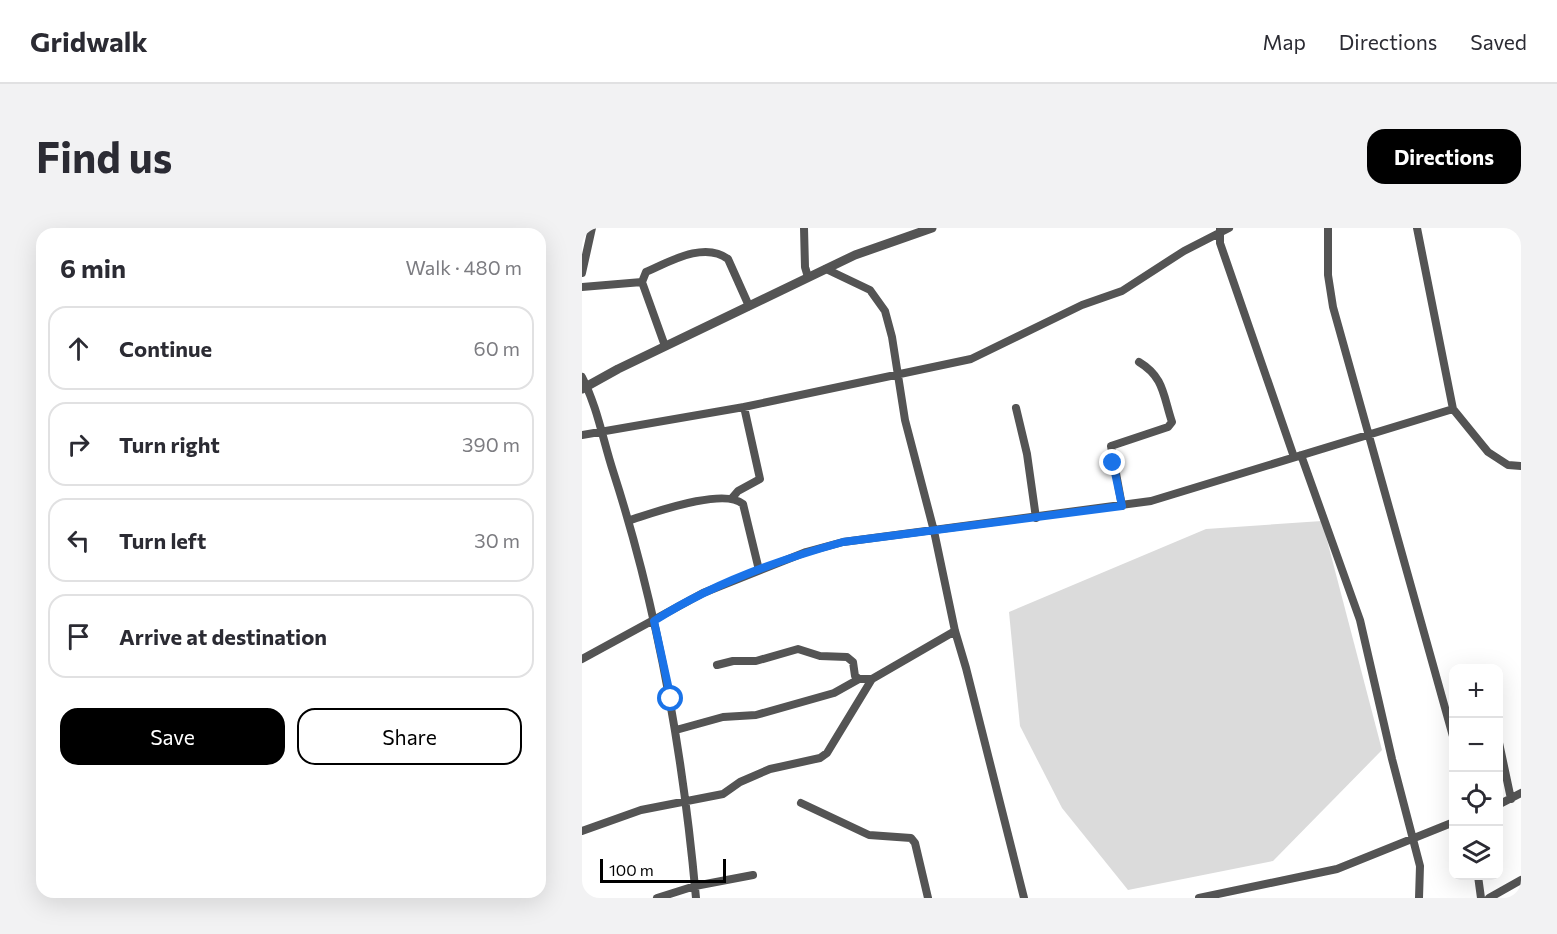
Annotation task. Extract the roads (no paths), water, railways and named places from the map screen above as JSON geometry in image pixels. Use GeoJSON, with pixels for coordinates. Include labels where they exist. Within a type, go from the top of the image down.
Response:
{"type":"FeatureCollection","features":[{"type":"Feature","properties":{"kind":"street"},"geometry":{"type":"LineString","coordinates":[[582,273],[592,228]]}},
{"type":"Feature","properties":{"kind":"street"},"geometry":{"type":"LineString","coordinates":[[804,228],[805,267],[808,277]]}},
{"type":"Feature","properties":{"kind":"street"},"geometry":{"type":"LineString","coordinates":[[584,388],[808,277],[932,228]]}},
{"type":"Feature","properties":{"kind":"street"},"geometry":{"type":"LineString","coordinates":[[582,435],[600,430],[652,424],[971,359],[1082,305],[1122,291],[1220,230],[1230,228]]}},
{"type":"Feature","properties":{"kind":"street"},"geometry":{"type":"LineString","coordinates":[[1328,228],[1329,275],[1333,307],[1449,721]]}},
{"type":"Feature","properties":{"kind":"street"},"geometry":{"type":"LineString","coordinates":[[1417,228],[1453,409],[1488,452],[1508,465],[1521,466]]}},
{"type":"Feature","properties":{"kind":"street"},"geometry":{"type":"LineString","coordinates":[[1220,230],[1220,243],[1297,456],[1360,620],[1420,866],[1419,898]]}},
{"type":"Feature","properties":{"kind":"street"},"geometry":{"type":"LineString","coordinates":[[665,346],[642,282],[646,272],[687,254],[718,255],[728,259],[749,306]]}},
{"type":"Feature","properties":{"kind":"street"},"geometry":{"type":"LineString","coordinates":[[826,269],[860,284],[878,299],[892,337],[907,430],[934,531],[955,631],[1024,898]]}},
{"type":"Feature","properties":{"kind":"street"},"geometry":{"type":"LineString","coordinates":[[582,287],[642,282]]}},
{"type":"Feature","properties":{"kind":"street"},"geometry":{"type":"LineString","coordinates":[[1122,506],[1111,446],[1168,427],[1172,422],[1158,378],[1152,370],[1139,362]]}},
{"type":"Feature","properties":{"kind":"street"},"geometry":{"type":"LineString","coordinates":[[582,377],[630,520],[654,621],[676,730],[696,898]]}},
{"type":"Feature","properties":{"kind":"street"},"geometry":{"type":"LineString","coordinates":[[732,498],[738,491],[760,479],[744,406]]}},
{"type":"Feature","properties":{"kind":"street"},"geometry":{"type":"LineString","coordinates":[[1016,408],[1027,454],[1036,518]]}},
{"type":"Feature","properties":{"kind":"street"},"geometry":{"type":"LineString","coordinates":[[582,659],[654,621],[684,602],[759,570],[843,542],[1122,506],[1179,494],[1453,409]]}},
{"type":"Feature","properties":{"kind":"street"},"geometry":{"type":"LineString","coordinates":[[630,520],[682,504],[732,498],[742,504],[759,570]]}},
{"type":"Feature","properties":{"kind":"street"},"geometry":{"type":"LineString","coordinates":[[676,730],[723,717],[756,715],[823,697],[859,680],[872,679],[955,631]]}},
{"type":"Feature","properties":{"kind":"street"},"geometry":{"type":"LineString","coordinates":[[717,665],[733,661],[756,661],[804,649],[819,656],[847,657],[853,662],[855,676],[859,680]]}},
{"type":"Feature","properties":{"kind":"street"},"geometry":{"type":"LineString","coordinates":[[582,831],[641,810],[723,794],[740,782],[770,769],[820,758],[826,753],[872,679]]}},
{"type":"Feature","properties":{"kind":"street"},"geometry":{"type":"LineString","coordinates":[[1503,761],[1511,799]]}},
{"type":"Feature","properties":{"kind":"street"},"geometry":{"type":"LineString","coordinates":[[1503,803],[1521,793]]}},
{"type":"Feature","properties":{"kind":"street"},"geometry":{"type":"LineString","coordinates":[[801,803],[869,835],[911,838],[915,843],[928,898]]}},
{"type":"Feature","properties":{"kind":"street"},"geometry":{"type":"LineString","coordinates":[[1199,898],[1337,869],[1449,824]]}},
{"type":"Feature","properties":{"kind":"street"},"geometry":{"type":"LineString","coordinates":[[657,898],[695,886],[753,875]]}},
{"type":"Feature","properties":{"kind":"street"},"geometry":{"type":"LineString","coordinates":[[1478,880],[1479,897]]}},
{"type":"Feature","properties":{"kind":"street"},"geometry":{"type":"LineString","coordinates":[[1489,898],[1521,880]]}}]}
